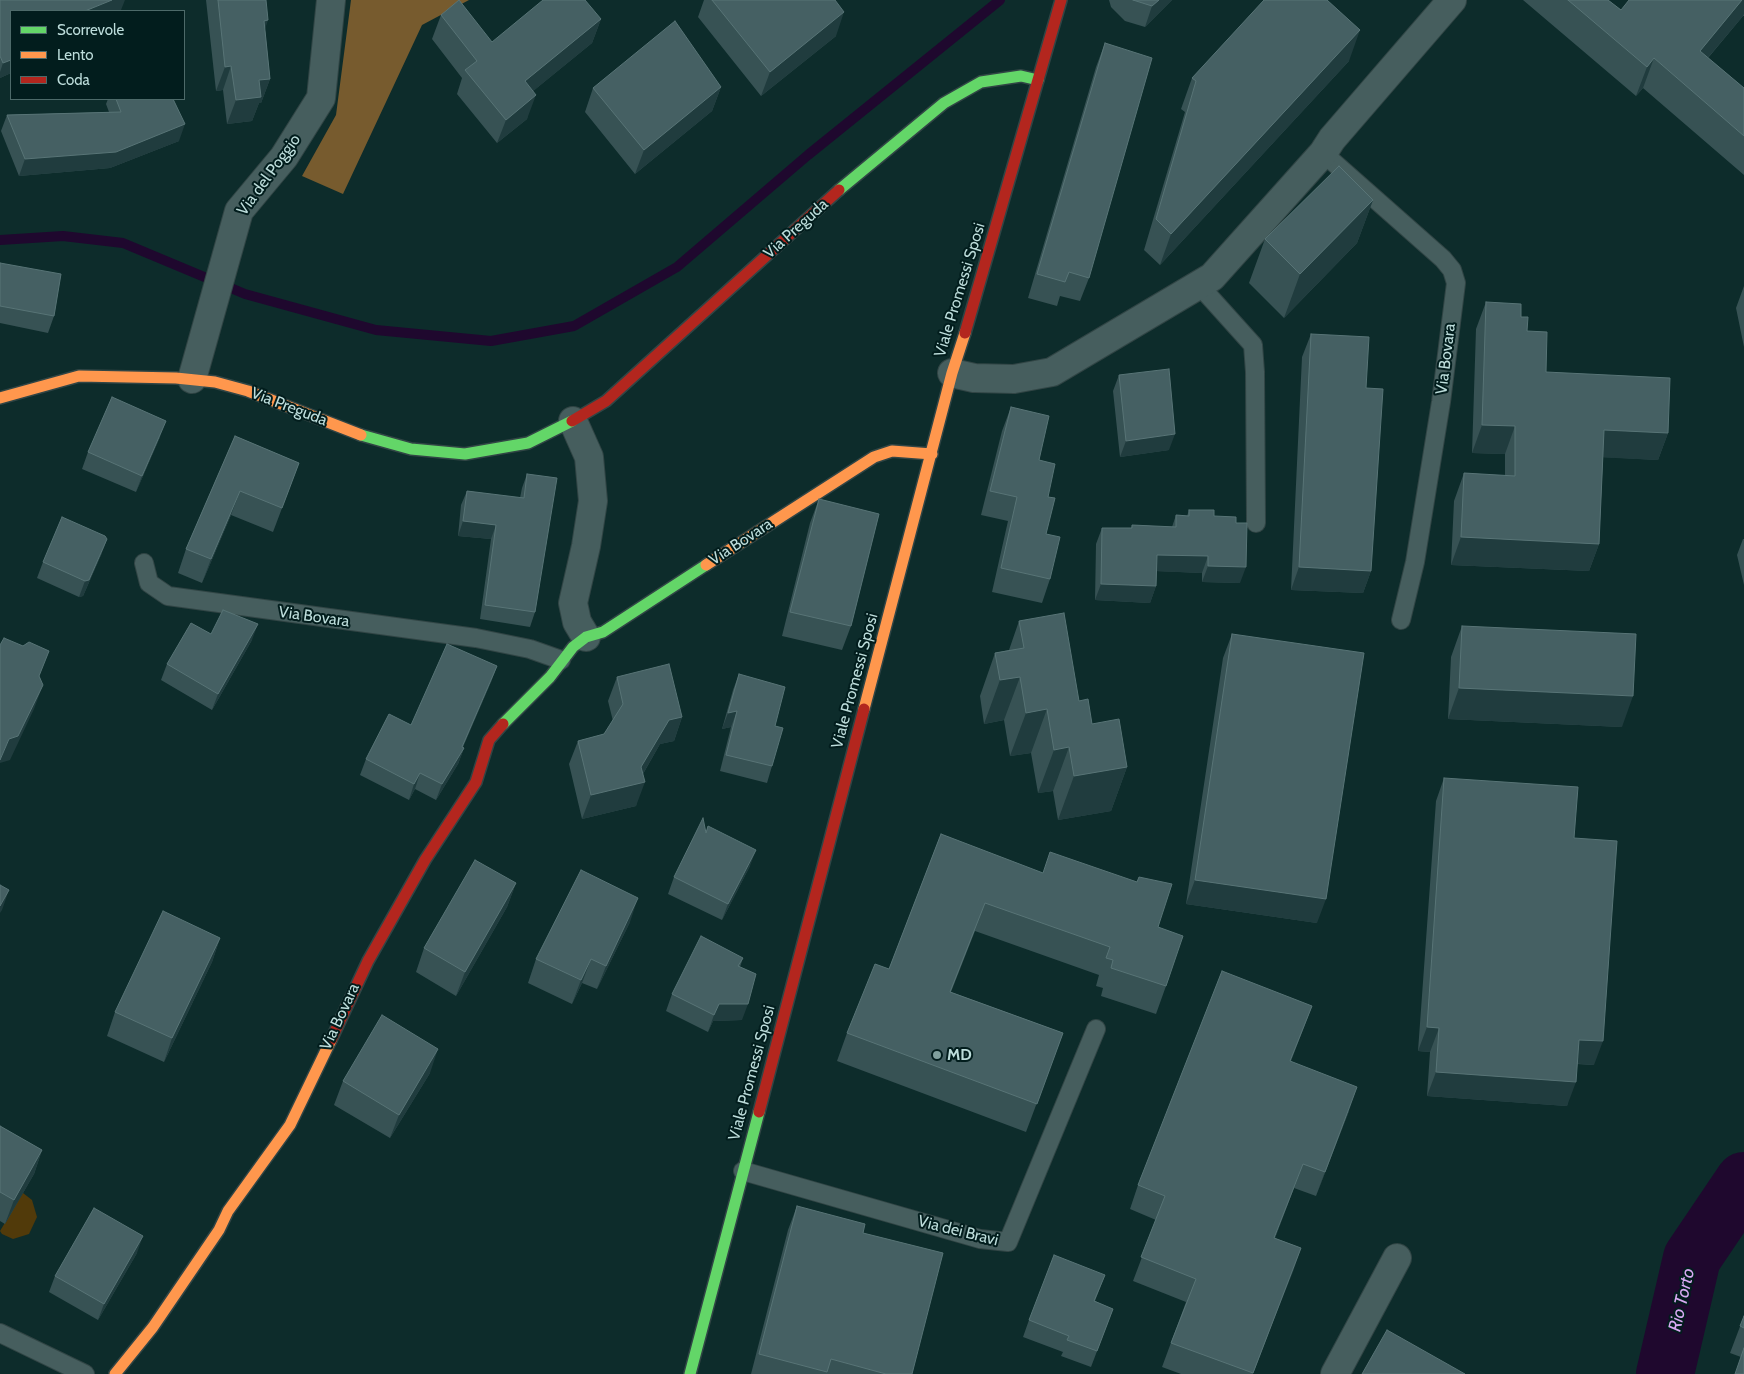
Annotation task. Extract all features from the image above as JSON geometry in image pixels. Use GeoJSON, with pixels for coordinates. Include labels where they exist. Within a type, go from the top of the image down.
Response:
{"type":"FeatureCollection","features":[{"type":"Feature","properties":{"kind":"street","name":"Via del Poggio"},"geometry":{"type":"LineString","coordinates":[[192,379],[239,211],[284,157],[321,98],[331,0]]}},
{"type":"Feature","properties":{"kind":"street","name":"Viale Promessi Sposi"},"geometry":{"type":"LineString","coordinates":[[690,1374],[952,373],[973,309],[1061,0]]}},
{"type":"Feature","properties":{"kind":"street"},"geometry":{"type":"LineString","coordinates":[[952,373],[974,378],[1014,379],[1052,372],[1212,277],[1323,153],[1332,138],[1452,0]]}},
{"type":"Feature","properties":{"kind":"street","name":"Via Preguda"},"geometry":{"type":"LineString","coordinates":[[0,398],[79,376],[105,375],[192,379],[215,382],[248,391],[373,440],[411,449],[465,454],[503,449],[528,443],[573,422],[606,401],[848,182],[944,103],[982,82],[1021,76],[1038,80]]}},
{"type":"Feature","properties":{"kind":"street"},"geometry":{"type":"LineString","coordinates":[[573,422],[589,457],[593,501],[586,546],[573,603],[578,622],[586,637]]}},
{"type":"Feature","properties":{"kind":"street","name":"Via Bovara"},"geometry":{"type":"LineString","coordinates":[[115,1374],[153,1327],[219,1230],[228,1211],[290,1124],[368,960],[425,860],[476,782],[490,740],[550,676],[573,646],[586,637],[603,632],[874,457],[892,452],[932,454]]}},
{"type":"Feature","properties":{"kind":"street"},"geometry":{"type":"LineString","coordinates":[[1335,1374],[1397,1258]]}},
{"type":"Feature","properties":{"kind":"lane","name":"Via Bovara"},"geometry":{"type":"LineString","coordinates":[[1323,153],[1443,259],[1452,270],[1456,283],[1415,562],[1401,620]]}},
{"type":"Feature","properties":{"kind":"lane"},"geometry":{"type":"LineString","coordinates":[[1199,285],[1253,345],[1255,372],[1256,523]]}},
{"type":"Feature","properties":{"kind":"lane","name":"Via Bovara"},"geometry":{"type":"LineString","coordinates":[[144,563],[150,583],[168,596],[476,638],[530,649],[561,660]]}},
{"type":"Feature","properties":{"kind":"lane","name":"Via dei Bravi"},"geometry":{"type":"LineString","coordinates":[[743,1171],[980,1239],[1008,1242],[1096,1029]]}},
{"type":"Feature","properties":{"kind":"lane"},"geometry":{"type":"LineString","coordinates":[[0,1333],[85,1374]]}},
{"type":"Feature","properties":{"kind":"shaded area"},"geometry":{"type":"Polygon","coordinates":[[[351,0],[469,0],[422,25],[343,194],[302,176],[336,115],[351,0]]]}},
{"type":"Feature","properties":{"kind":"shaded area"},"geometry":{"type":"Polygon","coordinates":[[[23,1193],[32,1200],[37,1217],[29,1234],[13,1239],[2,1234],[0,1231],[23,1193]]]}},
{"type":"Feature","properties":{"kind":"building"},"geometry":{"type":"Polygon","coordinates":[[[0,0],[112,0],[87,10],[10,10],[10,60],[3,63],[0,56],[0,0]]]}},
{"type":"Feature","properties":{"kind":"building"},"geometry":{"type":"Polygon","coordinates":[[[218,0],[266,0],[268,20],[264,21],[270,79],[259,80],[261,97],[236,100],[231,66],[225,67],[218,0]]]}},
{"type":"Feature","properties":{"kind":"building"},"geometry":{"type":"Polygon","coordinates":[[[459,0],[492,42],[543,0],[585,0],[601,19],[525,81],[536,95],[506,120],[465,70],[477,61],[441,15],[459,0]]]}},
{"type":"Feature","properties":{"kind":"building"},"geometry":{"type":"Polygon","coordinates":[[[712,0],[835,0],[844,12],[770,72],[712,0]]]}},
{"type":"Feature","properties":{"kind":"building"},"geometry":{"type":"Polygon","coordinates":[[[1133,0],[1159,0],[1152,6],[1133,0]]]}},
{"type":"Feature","properties":{"kind":"building"},"geometry":{"type":"Polygon","coordinates":[[[1264,0],[1327,0],[1360,30],[1171,234],[1156,219],[1196,81],[1192,78],[1264,0]]]}},
{"type":"Feature","properties":{"kind":"building"},"geometry":{"type":"Polygon","coordinates":[[[1568,0],[1608,0],[1621,10],[1629,0],[1742,0],[1700,51],[1744,88],[1744,136],[1654,58],[1647,67],[1568,0]]]}},
{"type":"Feature","properties":{"kind":"building"},"geometry":{"type":"Polygon","coordinates":[[[675,21],[721,87],[644,150],[593,88],[675,21]]]}},
{"type":"Feature","properties":{"kind":"building"},"geometry":{"type":"Polygon","coordinates":[[[1105,43],[1152,58],[1089,278],[1069,272],[1065,282],[1037,274],[1105,43]]]}},
{"type":"Feature","properties":{"kind":"building"},"geometry":{"type":"Polygon","coordinates":[[[116,100],[173,100],[185,124],[116,152],[25,159],[7,115],[121,112],[116,100]]]}},
{"type":"Feature","properties":{"kind":"building"},"geometry":{"type":"Polygon","coordinates":[[[1339,166],[1373,200],[1300,274],[1265,239],[1339,166]]]}},
{"type":"Feature","properties":{"kind":"building"},"geometry":{"type":"Polygon","coordinates":[[[0,263],[61,274],[54,316],[0,306],[0,263]]]}},
{"type":"Feature","properties":{"kind":"building"},"geometry":{"type":"Polygon","coordinates":[[[1486,302],[1521,304],[1521,317],[1528,317],[1527,331],[1547,332],[1546,372],[1670,378],[1668,433],[1604,430],[1599,544],[1461,537],[1464,473],[1515,476],[1515,426],[1482,425],[1486,302]]]}},
{"type":"Feature","properties":{"kind":"building"},"geometry":{"type":"Polygon","coordinates":[[[1311,334],[1369,337],[1366,388],[1383,389],[1371,571],[1299,567],[1311,334]]]}},
{"type":"Feature","properties":{"kind":"building"},"geometry":{"type":"Polygon","coordinates":[[[1169,369],[1175,434],[1126,441],[1119,375],[1169,369]]]}},
{"type":"Feature","properties":{"kind":"building"},"geometry":{"type":"Polygon","coordinates":[[[112,397],[166,421],[142,476],[88,452],[112,397]]]}},
{"type":"Feature","properties":{"kind":"building"},"geometry":{"type":"Polygon","coordinates":[[[1011,407],[1049,416],[1039,460],[1055,464],[1048,497],[1055,498],[1046,534],[1060,537],[1050,579],[1001,568],[1017,497],[990,491],[1011,407]]]}},
{"type":"Feature","properties":{"kind":"building"},"geometry":{"type":"Polygon","coordinates":[[[235,436],[299,463],[282,508],[240,491],[211,559],[186,549],[235,436]]]}},
{"type":"Feature","properties":{"kind":"building"},"geometry":{"type":"Polygon","coordinates":[[[527,474],[557,478],[535,612],[485,605],[496,525],[463,521],[467,491],[524,498],[527,474]]]}},
{"type":"Feature","properties":{"kind":"building"},"geometry":{"type":"Polygon","coordinates":[[[819,499],[879,514],[851,626],[790,612],[819,499]]]}},
{"type":"Feature","properties":{"kind":"building"},"geometry":{"type":"Polygon","coordinates":[[[1189,510],[1214,510],[1214,516],[1236,517],[1236,523],[1247,523],[1246,567],[1208,566],[1208,556],[1157,555],[1156,586],[1101,584],[1102,528],[1132,528],[1132,525],[1176,527],[1176,515],[1189,516],[1189,510]]]}},
{"type":"Feature","properties":{"kind":"building"},"geometry":{"type":"Polygon","coordinates":[[[62,517],[105,536],[107,539],[89,580],[85,581],[43,562],[62,517]]]}},
{"type":"Feature","properties":{"kind":"building"},"geometry":{"type":"Polygon","coordinates":[[[223,610],[258,624],[218,694],[167,664],[191,623],[211,634],[223,610]]]}},
{"type":"Feature","properties":{"kind":"building"},"geometry":{"type":"Polygon","coordinates":[[[1064,613],[1079,701],[1088,699],[1092,724],[1119,719],[1127,767],[1074,776],[1069,747],[1054,750],[1047,709],[1026,713],[1020,677],[1000,680],[995,653],[1024,648],[1019,621],[1064,613]]]}},
{"type":"Feature","properties":{"kind":"building"},"geometry":{"type":"Polygon","coordinates":[[[1462,626],[1636,634],[1633,696],[1459,688],[1462,626]]]}},
{"type":"Feature","properties":{"kind":"building"},"geometry":{"type":"Polygon","coordinates":[[[1232,634],[1364,653],[1326,899],[1195,880],[1232,634]]]}},
{"type":"Feature","properties":{"kind":"building"},"geometry":{"type":"Polygon","coordinates":[[[4,638],[23,646],[29,642],[49,651],[39,676],[43,685],[18,736],[9,739],[0,760],[0,645],[4,638]]]}},
{"type":"Feature","properties":{"kind":"building"},"geometry":{"type":"Polygon","coordinates":[[[447,644],[497,666],[462,747],[464,748],[442,784],[420,773],[414,784],[366,759],[389,714],[411,725],[447,644]]]}},
{"type":"Feature","properties":{"kind":"building"},"geometry":{"type":"Polygon","coordinates":[[[669,664],[682,717],[669,720],[641,767],[645,782],[591,795],[578,741],[604,734],[623,704],[617,677],[669,664]]]}},
{"type":"Feature","properties":{"kind":"building"},"geometry":{"type":"Polygon","coordinates":[[[739,674],[785,687],[775,726],[783,728],[772,766],[726,755],[737,711],[728,713],[739,674]]]}},
{"type":"Feature","properties":{"kind":"building"},"geometry":{"type":"Polygon","coordinates":[[[1444,778],[1578,787],[1574,838],[1617,841],[1603,1041],[1579,1040],[1576,1082],[1436,1072],[1439,1028],[1427,1027],[1444,778]]]}},
{"type":"Feature","properties":{"kind":"building"},"geometry":{"type":"Polygon","coordinates":[[[703,818],[706,833],[708,826],[756,850],[728,904],[674,877],[703,818]]]}},
{"type":"Feature","properties":{"kind":"building"},"geometry":{"type":"Polygon","coordinates":[[[941,834],[1043,873],[1050,852],[1137,882],[1139,877],[1172,884],[1158,927],[1183,936],[1166,986],[1111,968],[1113,960],[1106,958],[1110,947],[985,903],[950,992],[1063,1033],[1037,1104],[847,1033],[875,964],[889,969],[941,834]]]}},
{"type":"Feature","properties":{"kind":"building"},"geometry":{"type":"Polygon","coordinates":[[[475,860],[516,883],[465,972],[424,948],[475,860]]]}},
{"type":"Feature","properties":{"kind":"building"},"geometry":{"type":"Polygon","coordinates":[[[581,870],[638,898],[606,966],[591,959],[581,980],[536,959],[581,870]]]}},
{"type":"Feature","properties":{"kind":"building"},"geometry":{"type":"Polygon","coordinates":[[[0,885],[9,890],[0,906],[0,885]]]}},
{"type":"Feature","properties":{"kind":"building"},"geometry":{"type":"Polygon","coordinates":[[[163,911],[220,938],[172,1038],[115,1012],[163,911]]]}},
{"type":"Feature","properties":{"kind":"building"},"geometry":{"type":"Polygon","coordinates":[[[701,936],[743,958],[738,966],[756,974],[748,1004],[719,1004],[714,1015],[672,994],[701,936]]]}},
{"type":"Feature","properties":{"kind":"building"},"geometry":{"type":"Polygon","coordinates":[[[1222,971],[1312,1006],[1290,1061],[1357,1087],[1325,1172],[1303,1164],[1274,1238],[1301,1248],[1253,1373],[1171,1343],[1196,1279],[1141,1257],[1165,1196],[1138,1185],[1222,971]]]}},
{"type":"Feature","properties":{"kind":"building"},"geometry":{"type":"Polygon","coordinates":[[[382,1015],[438,1049],[399,1115],[343,1081],[382,1015]]]}},
{"type":"Feature","properties":{"kind":"building"},"geometry":{"type":"Polygon","coordinates":[[[0,1126],[42,1150],[14,1200],[0,1192],[0,1126]]]}},
{"type":"Feature","properties":{"kind":"building"},"geometry":{"type":"Polygon","coordinates":[[[797,1206],[865,1224],[863,1233],[943,1253],[912,1374],[886,1374],[831,1359],[827,1372],[759,1354],[797,1206]]]}},
{"type":"Feature","properties":{"kind":"building"},"geometry":{"type":"Polygon","coordinates":[[[94,1208],[143,1236],[104,1304],[55,1276],[94,1208]]]}},
{"type":"Feature","properties":{"kind":"building"},"geometry":{"type":"Polygon","coordinates":[[[1054,1255],[1105,1275],[1094,1301],[1113,1309],[1097,1351],[1067,1340],[1069,1336],[1029,1320],[1054,1255]]]}},
{"type":"Feature","properties":{"kind":"building"},"geometry":{"type":"Polygon","coordinates":[[[1744,1316],[1744,1328],[1740,1326],[1744,1316]]]}},
{"type":"Feature","properties":{"kind":"building"},"geometry":{"type":"Polygon","coordinates":[[[1387,1330],[1465,1374],[1362,1374],[1387,1330]]]}},
{"type":"Feature","properties":{"kind":"building"},"geometry":{"type":"Polygon","coordinates":[[[1744,1348],[1744,1374],[1735,1374],[1744,1348]]]}},
{"type":"Feature","properties":{"kind":"waterway"},"geometry":{"type":"LineString","coordinates":[[0,240],[63,236],[123,243],[245,294],[376,330],[491,341],[574,326],[677,267],[808,155],[1000,0]]}},
{"type":"Feature","properties":{"kind":"waterway","name":"Rio Torto"},"geometry":{"type":"LineString","coordinates":[[1665,1374],[1692,1258],[1744,1181]]}},
{"type":"Feature","properties":{"kind":"traffic: fast"},"geometry":{"type":"LineString","coordinates":[[839,190],[944,103],[981,82],[1021,76],[1038,80]]}},
{"type":"Feature","properties":{"kind":"traffic: fast"},"geometry":{"type":"LineString","coordinates":[[361,435],[411,449],[465,454],[528,443],[572,421]]}},
{"type":"Feature","properties":{"kind":"traffic: fast"},"geometry":{"type":"LineString","coordinates":[[503,724],[550,677],[573,647],[586,637],[603,632],[706,565]]}},
{"type":"Feature","properties":{"kind":"traffic: fast"},"geometry":{"type":"LineString","coordinates":[[690,1374],[759,1112]]}},
{"type":"Feature","properties":{"kind":"traffic: slow"},"geometry":{"type":"LineString","coordinates":[[864,709],[952,373],[965,333]]}},
{"type":"Feature","properties":{"kind":"traffic: slow"},"geometry":{"type":"LineString","coordinates":[[0,398],[79,376],[176,378],[215,382],[248,391],[361,435]]}},
{"type":"Feature","properties":{"kind":"traffic: slow"},"geometry":{"type":"LineString","coordinates":[[706,565],[874,457],[892,451],[932,454]]}},
{"type":"Feature","properties":{"kind":"traffic: slow"},"geometry":{"type":"LineString","coordinates":[[115,1374],[153,1327],[219,1230],[228,1211],[290,1125],[331,1040]]}},
{"type":"Feature","properties":{"kind":"traffic: jam"},"geometry":{"type":"LineString","coordinates":[[965,333],[1061,0]]}},
{"type":"Feature","properties":{"kind":"traffic: jam"},"geometry":{"type":"LineString","coordinates":[[572,421],[606,401],[839,190]]}},
{"type":"Feature","properties":{"kind":"traffic: jam"},"geometry":{"type":"LineString","coordinates":[[759,1112],[864,709]]}},
{"type":"Feature","properties":{"kind":"traffic: jam"},"geometry":{"type":"LineString","coordinates":[[331,1040],[368,961],[425,860],[476,782],[489,740],[503,724]]}},
{"type":"Feature","properties":{"kind":"place","name":"MD"},"geometry":{"type":"Point","coordinates":[937,1055]}}]}
